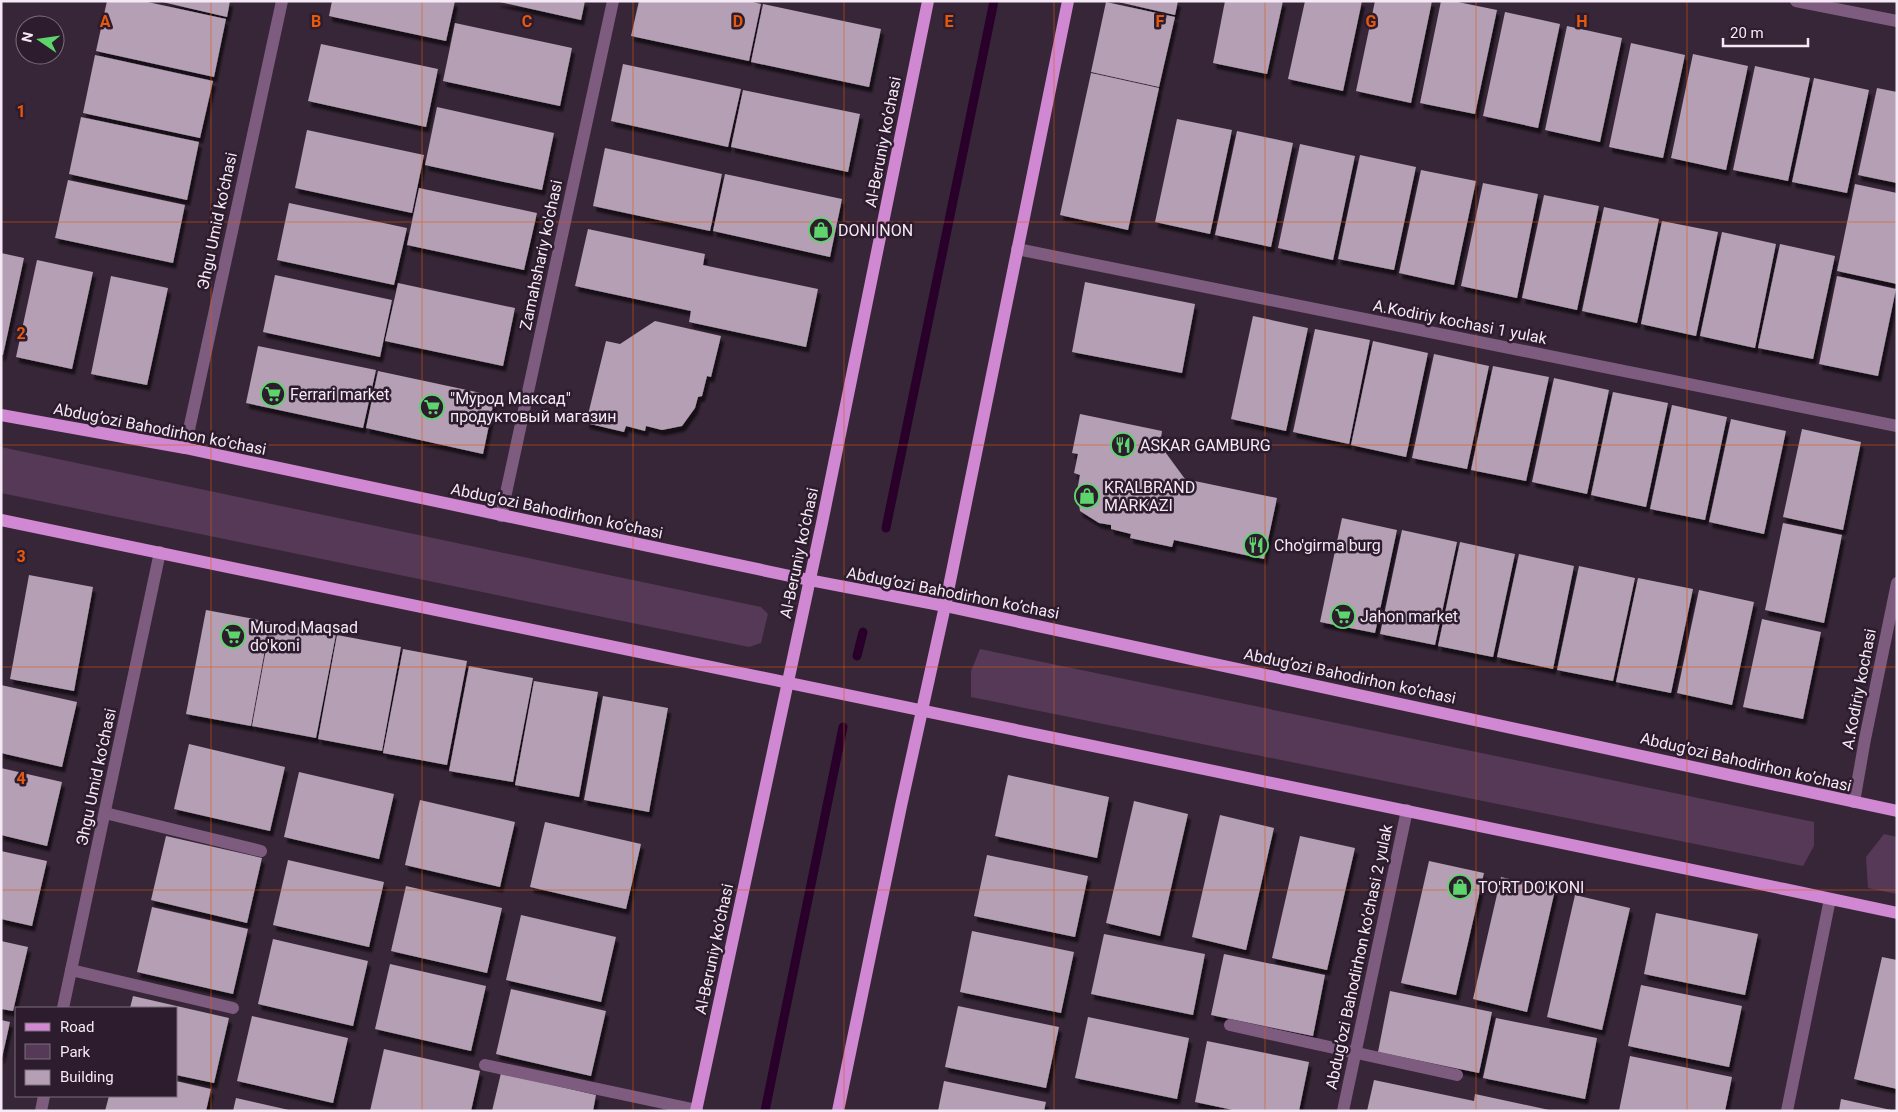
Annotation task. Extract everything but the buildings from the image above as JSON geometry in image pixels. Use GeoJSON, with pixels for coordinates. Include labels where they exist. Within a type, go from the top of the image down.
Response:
{"type":"FeatureCollection","features":[{"type":"Feature","properties":{"kind":"main road","name":"Al-Beruniy ko’chasi"},"geometry":{"type":"LineString","coordinates":[[696,1110],[822,523],[928,1]]}},
{"type":"Feature","properties":{"kind":"main road"},"geometry":{"type":"LineString","coordinates":[[838,1111],[945,606],[1068,1]]}},
{"type":"Feature","properties":{"kind":"main road","name":"Abdug’ozi Bahodirhon ko’chasi"},"geometry":{"type":"LineString","coordinates":[[1,415],[185,448],[501,516],[809,580],[945,606],[1807,790],[1897,811]]}},
{"type":"Feature","properties":{"kind":"main road"},"geometry":{"type":"LineString","coordinates":[[1,520],[1897,913]]}},
{"type":"Feature","properties":{"kind":"street","name":"Эhgu Umid ko’chasi"},"geometry":{"type":"LineString","coordinates":[[185,448],[282,1]]}},
{"type":"Feature","properties":{"kind":"street","name":"Zamahshariy ko'chasi"},"geometry":{"type":"LineString","coordinates":[[501,516],[612,1]]}},
{"type":"Feature","properties":{"kind":"street"},"geometry":{"type":"LineString","coordinates":[[1796,1],[1897,21]]}},
{"type":"Feature","properties":{"kind":"street","name":"A.Kodiriy kochasi 1 yulak"},"geometry":{"type":"LineString","coordinates":[[1017,250],[1897,426]]}},
{"type":"Feature","properties":{"kind":"street","name":"Эhgu Umid ko’chasi"},"geometry":{"type":"LineString","coordinates":[[63,1007],[160,552]]}},
{"type":"Feature","properties":{"kind":"street","name":"A.Kodiriy kochasi"},"geometry":{"type":"LineString","coordinates":[[1854,802],[1897,583]]}},
{"type":"Feature","properties":{"kind":"street","name":"Abdug’ozi Bahodirhon ko’chasi 2 yulak"},"geometry":{"type":"LineString","coordinates":[[1343,1111],[1406,810]]}},
{"type":"Feature","properties":{"kind":"street"},"geometry":{"type":"LineString","coordinates":[[105,813],[261,851]]}},
{"type":"Feature","properties":{"kind":"street"},"geometry":{"type":"LineString","coordinates":[[1787,1111],[1830,899]]}},
{"type":"Feature","properties":{"kind":"street"},"geometry":{"type":"LineString","coordinates":[[71,970],[233,1008]]}},
{"type":"Feature","properties":{"kind":"street"},"geometry":{"type":"LineString","coordinates":[[1230,1025],[1458,1075]]}},
{"type":"Feature","properties":{"kind":"street"},"geometry":{"type":"LineString","coordinates":[[485,1065],[696,1110]]}},
{"type":"Feature","properties":{"kind":"street"},"geometry":{"type":"LineString","coordinates":[[41,1111],[44,1097]]}},
{"type":"Feature","properties":{"kind":"green space"},"geometry":{"type":"Polygon","coordinates":[[[1,447],[761,607],[768,614],[761,643],[749,647],[1,493],[1,447]]]}},
{"type":"Feature","properties":{"kind":"green space"},"geometry":{"type":"Polygon","coordinates":[[[980,649],[1814,822],[1814,846],[1803,866],[971,697],[971,671],[980,649]]]}},
{"type":"Feature","properties":{"kind":"green space"},"geometry":{"type":"Polygon","coordinates":[[[1884,834],[1897,837],[1897,894],[1868,888],[1866,857],[1884,834]]]}},
{"type":"Feature","properties":{"kind":"waterway"},"geometry":{"type":"LineString","coordinates":[[886,528],[994,1]]}},
{"type":"Feature","properties":{"kind":"waterway"},"geometry":{"type":"LineString","coordinates":[[857,656],[863,632]]}},
{"type":"Feature","properties":{"kind":"waterway"},"geometry":{"type":"LineString","coordinates":[[765,1111],[843,727]]}},
{"type":"Feature","properties":{"kind":"place","name":"DONI NON"},"geometry":{"type":"Point","coordinates":[821,230]}},
{"type":"Feature","properties":{"kind":"place","name":"Ferrari market"},"geometry":{"type":"Point","coordinates":[273,394]}},
{"type":"Feature","properties":{"kind":"place","name":"\"Мурод Максад\" продуктовый магазин"},"geometry":{"type":"Point","coordinates":[432,407]}},
{"type":"Feature","properties":{"kind":"place","name":"ASKAR GAMBURG"},"geometry":{"type":"Point","coordinates":[1123,445]}},
{"type":"Feature","properties":{"kind":"place","name":"KRALBRAND MARKAZI"},"geometry":{"type":"Point","coordinates":[1087,496]}},
{"type":"Feature","properties":{"kind":"place","name":"Cho'girma burg"},"geometry":{"type":"Point","coordinates":[1256,545]}},
{"type":"Feature","properties":{"kind":"place","name":"Jahon market"},"geometry":{"type":"Point","coordinates":[1343,616]}},
{"type":"Feature","properties":{"kind":"place","name":"Murod Maqsad do'koni"},"geometry":{"type":"Point","coordinates":[233,636]}},
{"type":"Feature","properties":{"kind":"place","name":"TO'RT DO'KONI"},"geometry":{"type":"Point","coordinates":[1460,887]}}]}
